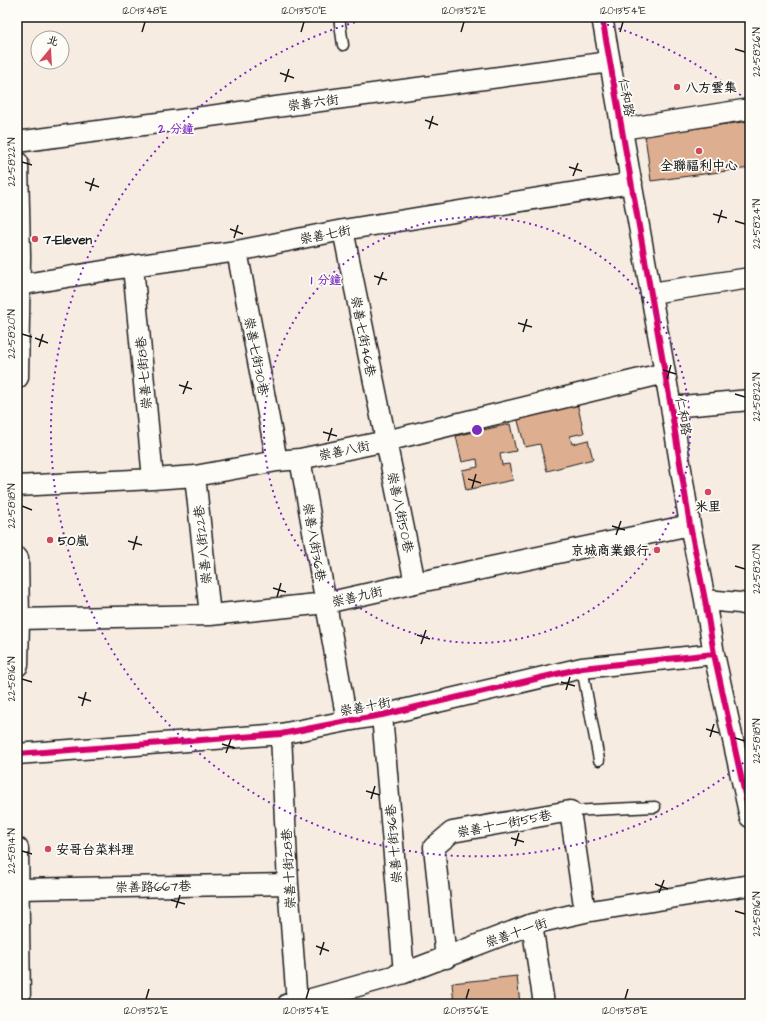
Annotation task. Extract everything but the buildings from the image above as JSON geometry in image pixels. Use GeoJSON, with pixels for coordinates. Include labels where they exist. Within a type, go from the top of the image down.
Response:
{"type":"FeatureCollection","features":[{"type":"Feature","properties":{"kind":"street","name":"仁和路"},"geometry":{"type":"LineString","coordinates":[[602,17],[665,373],[690,525],[706,600],[714,654],[744,763],[750,817]]}},
{"type":"Feature","properties":{"kind":"street","name":"崇善六街"},"geometry":{"type":"LineString","coordinates":[[17,142],[610,62]]}},
{"type":"Feature","properties":{"kind":"street"},"geometry":{"type":"LineString","coordinates":[[622,129],[750,109]]}},
{"type":"Feature","properties":{"kind":"street"},"geometry":{"type":"LineString","coordinates":[[17,163],[19,257],[17,377]]}},
{"type":"Feature","properties":{"kind":"street","name":"崇善七街"},"geometry":{"type":"LineString","coordinates":[[19,285],[236,251],[343,230],[632,183]]}},
{"type":"Feature","properties":{"kind":"street","name":"崇善七街46巷"},"geometry":{"type":"LineString","coordinates":[[343,230],[386,441]]}},
{"type":"Feature","properties":{"kind":"street","name":"崇善七街30巷"},"geometry":{"type":"LineString","coordinates":[[236,251],[277,461]]}},
{"type":"Feature","properties":{"kind":"street","name":"崇善七街8巷"},"geometry":{"type":"LineString","coordinates":[[133,266],[153,479]]}},
{"type":"Feature","properties":{"kind":"street"},"geometry":{"type":"LineString","coordinates":[[651,293],[750,278]]}},
{"type":"Feature","properties":{"kind":"street","name":"崇善八街"},"geometry":{"type":"LineString","coordinates":[[17,486],[195,476],[277,461],[300,459],[386,441],[665,373]]}},
{"type":"Feature","properties":{"kind":"street"},"geometry":{"type":"LineString","coordinates":[[671,408],[750,400]]}},
{"type":"Feature","properties":{"kind":"street","name":"崇善八街50巷"},"geometry":{"type":"LineString","coordinates":[[386,441],[415,583]]}},
{"type":"Feature","properties":{"kind":"street","name":"崇善八街36巷"},"geometry":{"type":"LineString","coordinates":[[300,459],[347,720]]}},
{"type":"Feature","properties":{"kind":"street","name":"崇善八街22巷"},"geometry":{"type":"LineString","coordinates":[[195,476],[210,615]]}},
{"type":"Feature","properties":{"kind":"street","name":"崇善九街"},"geometry":{"type":"LineString","coordinates":[[18,619],[210,615],[326,603],[690,525]]}},
{"type":"Feature","properties":{"kind":"street"},"geometry":{"type":"LineString","coordinates":[[17,559],[17,665]]}},
{"type":"Feature","properties":{"kind":"street"},"geometry":{"type":"LineString","coordinates":[[706,600],[750,606]]}},
{"type":"Feature","properties":{"kind":"street","name":"崇善十街"},"geometry":{"type":"LineString","coordinates":[[17,754],[281,734],[382,714],[582,668],[714,654]]}},
{"type":"Feature","properties":{"kind":"street","name":"崇善十街36巷"},"geometry":{"type":"LineString","coordinates":[[382,714],[404,973]]}},
{"type":"Feature","properties":{"kind":"street","name":"崇善十街28巷"},"geometry":{"type":"LineString","coordinates":[[281,734],[292,1003]]}},
{"type":"Feature","properties":{"kind":"street","name":"崇善十一街55巷"},"geometry":{"type":"LineString","coordinates":[[446,958],[434,847],[452,832],[570,811],[585,912]]}},
{"type":"Feature","properties":{"kind":"street"},"geometry":{"type":"LineString","coordinates":[[17,849],[19,1004]]}},
{"type":"Feature","properties":{"kind":"street","name":"崇善路667巷"},"geometry":{"type":"LineString","coordinates":[[17,889],[288,884]]}},
{"type":"Feature","properties":{"kind":"street","name":"崇善十一街"},"geometry":{"type":"LineString","coordinates":[[292,1003],[404,973],[532,924],[585,912],[750,885]]}},
{"type":"Feature","properties":{"kind":"street"},"geometry":{"type":"LineString","coordinates":[[532,924],[544,1004]]}},
{"type":"Feature","properties":{"kind":"lane"},"geometry":{"type":"LineString","coordinates":[[338,17],[343,45]]}},
{"type":"Feature","properties":{"kind":"lane"},"geometry":{"type":"LineString","coordinates":[[582,668],[599,760]]}},
{"type":"Feature","properties":{"kind":"lane","name":"崇善十一街55巷"},"geometry":{"type":"LineString","coordinates":[[570,811],[655,807]]}},
{"type":"Feature","properties":{"kind":"cycle path"},"geometry":{"type":"LineString","coordinates":[[602,17],[671,407],[690,525],[714,654],[750,817]]}},
{"type":"Feature","properties":{"kind":"cycle path"},"geometry":{"type":"LineString","coordinates":[[17,754],[281,734],[382,715],[582,668],[714,654]]}},
{"type":"Feature","properties":{"kind":"place","name":"八方雲集"},"geometry":{"type":"Point","coordinates":[677,87]}},
{"type":"Feature","properties":{"kind":"place","name":"全聯福利中心"},"geometry":{"type":"Point","coordinates":[699,151]}},
{"type":"Feature","properties":{"kind":"place","name":"7-Eleven"},"geometry":{"type":"Point","coordinates":[35,239]}},
{"type":"Feature","properties":{"kind":"place","name":"米里"},"geometry":{"type":"Point","coordinates":[708,492]}},
{"type":"Feature","properties":{"kind":"place","name":"50嵐"},"geometry":{"type":"Point","coordinates":[50,540]}},
{"type":"Feature","properties":{"kind":"place","name":"京城商業銀行"},"geometry":{"type":"Point","coordinates":[657,550]}},
{"type":"Feature","properties":{"kind":"place","name":"安哥台菜料理"},"geometry":{"type":"Point","coordinates":[48,849]}}]}
